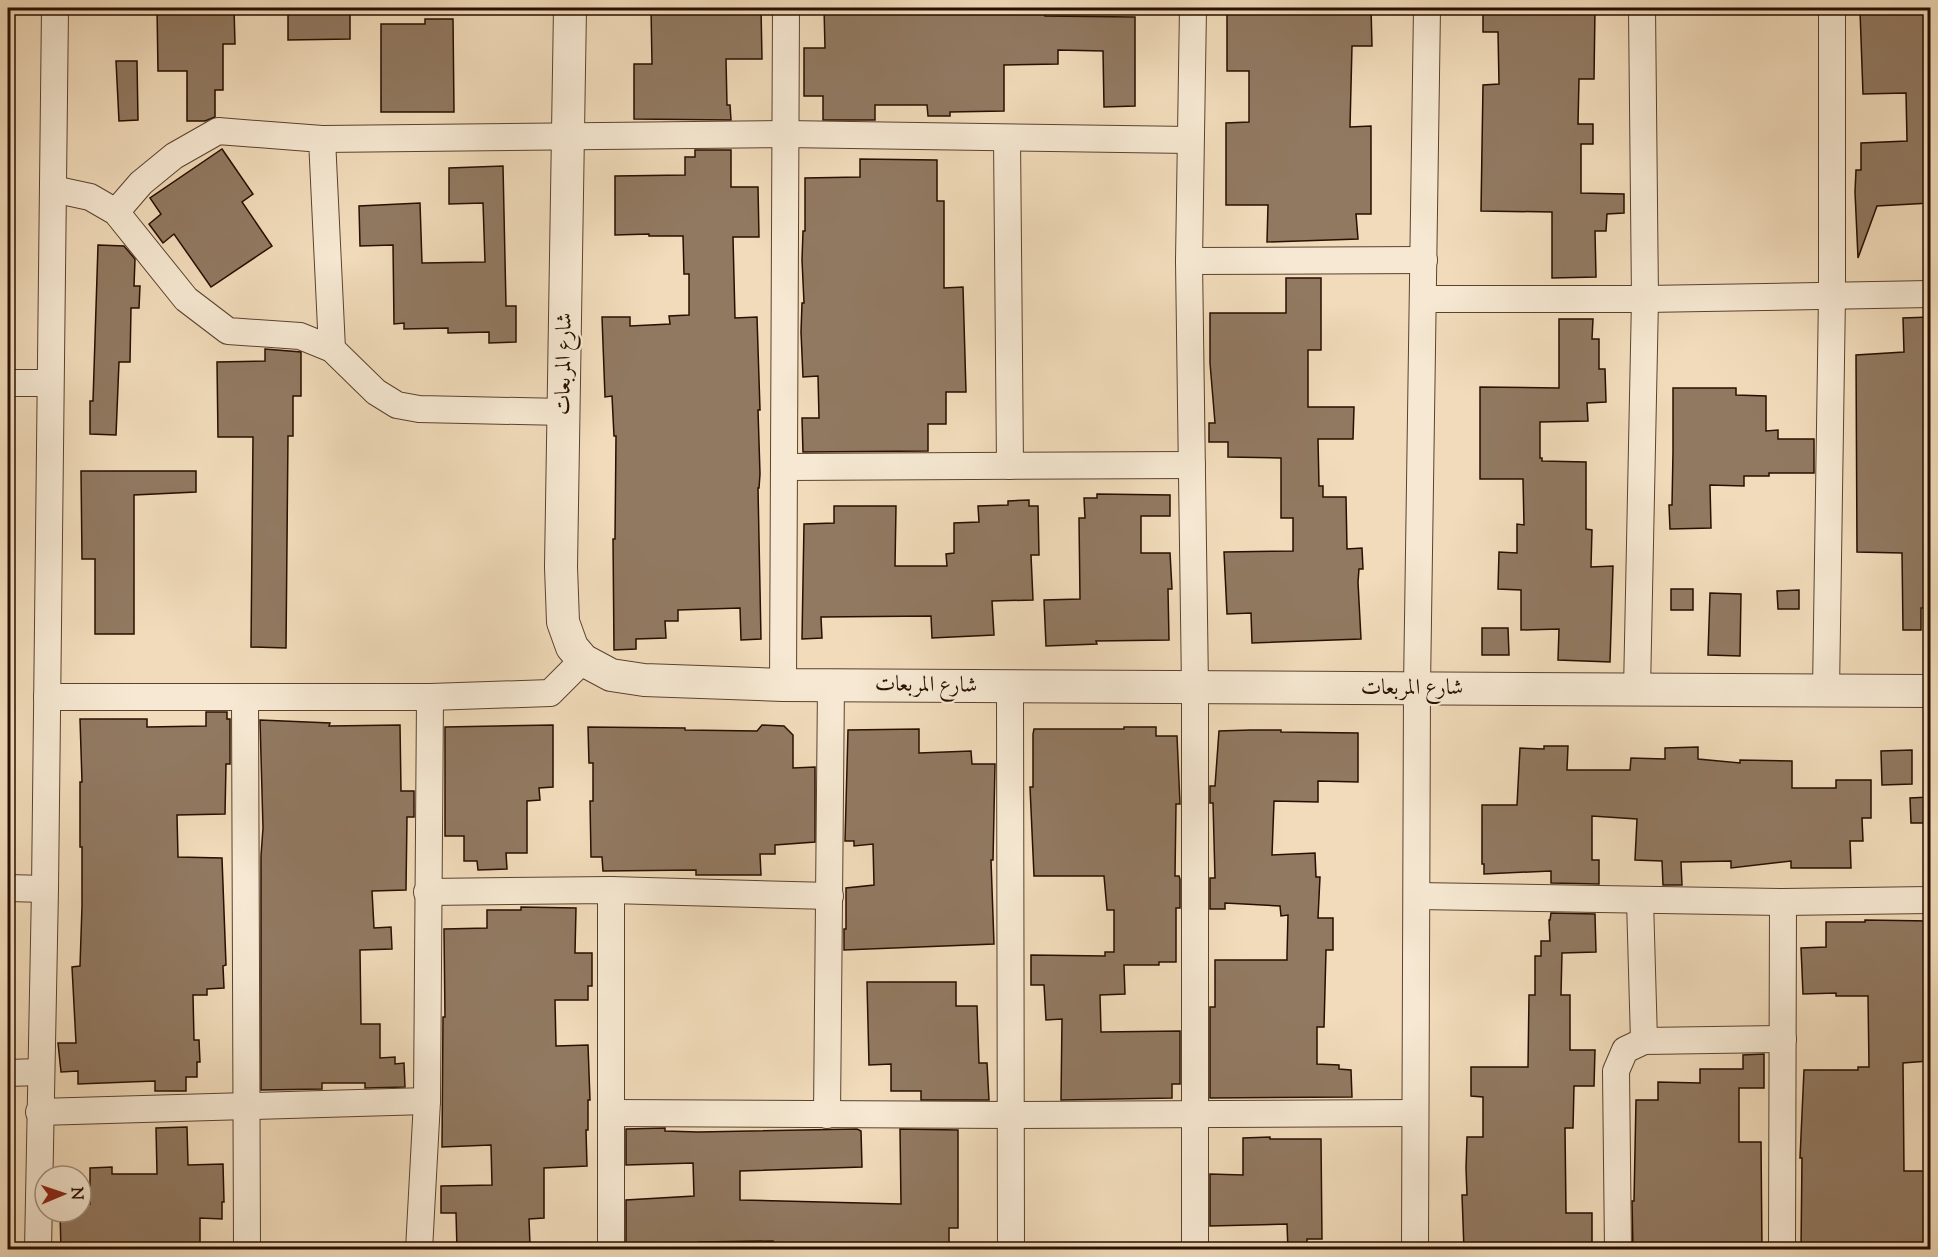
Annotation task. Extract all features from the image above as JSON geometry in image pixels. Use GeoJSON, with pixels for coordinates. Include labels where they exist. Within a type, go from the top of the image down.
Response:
{"type":"FeatureCollection","features":[{"type":"Feature","properties":{"kind":"street"},"geometry":{"type":"LineString","coordinates":[[38,1250],[45,889],[55,8]]}},
{"type":"Feature","properties":{"kind":"street","name":"شارع المربعات"},"geometry":{"type":"LineString","coordinates":[[570,8],[561,567],[563,622],[572,647],[583,660],[611,675],[644,680],[783,685],[1930,691]]}},
{"type":"Feature","properties":{"kind":"street"},"geometry":{"type":"LineString","coordinates":[[783,685],[786,8]]}},
{"type":"Feature","properties":{"kind":"street"},"geometry":{"type":"LineString","coordinates":[[1193,8],[1189,261],[1195,688],[1193,1114],[1195,1250]]}},
{"type":"Feature","properties":{"kind":"street"},"geometry":{"type":"LineString","coordinates":[[1415,1250],[1417,688],[1424,299],[1426,8]]}},
{"type":"Feature","properties":{"kind":"street"},"geometry":{"type":"LineString","coordinates":[[1637,690],[1645,299],[1642,8]]}},
{"type":"Feature","properties":{"kind":"street"},"geometry":{"type":"LineString","coordinates":[[1826,691],[1832,295],[1832,8]]}},
{"type":"Feature","properties":{"kind":"street"},"geometry":{"type":"LineString","coordinates":[[116,212],[141,183],[174,156],[218,131],[322,139],[785,134],[1190,140]]}},
{"type":"Feature","properties":{"kind":"street"},"geometry":{"type":"LineString","coordinates":[[1007,138],[1010,466]]}},
{"type":"Feature","properties":{"kind":"street"},"geometry":{"type":"LineString","coordinates":[[322,139],[332,349]]}},
{"type":"Feature","properties":{"kind":"street"},"geometry":{"type":"LineString","coordinates":[[53,189],[90,197],[116,212],[186,299],[228,331],[300,336],[332,349],[376,392],[397,405],[419,408],[564,412]]}},
{"type":"Feature","properties":{"kind":"street"},"geometry":{"type":"LineString","coordinates":[[1189,261],[1424,260]]}},
{"type":"Feature","properties":{"kind":"street"},"geometry":{"type":"LineString","coordinates":[[1424,299],[1645,299],[1930,294]]}},
{"type":"Feature","properties":{"kind":"street"},"geometry":{"type":"LineString","coordinates":[[8,382],[50,383]]}},
{"type":"Feature","properties":{"kind":"street"},"geometry":{"type":"LineString","coordinates":[[785,467],[1192,465]]}},
{"type":"Feature","properties":{"kind":"street"},"geometry":{"type":"LineString","coordinates":[[47,697],[429,697],[550,693],[583,660]]}},
{"type":"Feature","properties":{"kind":"street"},"geometry":{"type":"LineString","coordinates":[[827,1115],[831,684]]}},
{"type":"Feature","properties":{"kind":"street"},"geometry":{"type":"LineString","coordinates":[[1010,687],[1011,1250]]}},
{"type":"Feature","properties":{"kind":"street"},"geometry":{"type":"LineString","coordinates":[[245,697],[247,1250]]}},
{"type":"Feature","properties":{"kind":"street"},"geometry":{"type":"LineString","coordinates":[[419,1250],[428,1101],[429,697]]}},
{"type":"Feature","properties":{"kind":"street"},"geometry":{"type":"LineString","coordinates":[[8,888],[45,889]]}},
{"type":"Feature","properties":{"kind":"street"},"geometry":{"type":"LineString","coordinates":[[427,892],[611,890],[830,896]]}},
{"type":"Feature","properties":{"kind":"street"},"geometry":{"type":"LineString","coordinates":[[611,890],[611,1250]]}},
{"type":"Feature","properties":{"kind":"street"},"geometry":{"type":"LineString","coordinates":[[1417,896],[1783,902],[1930,900]]}},
{"type":"Feature","properties":{"kind":"street"},"geometry":{"type":"LineString","coordinates":[[1640,900],[1644,1041]]}},
{"type":"Feature","properties":{"kind":"street"},"geometry":{"type":"LineString","coordinates":[[1782,1250],[1783,902]]}},
{"type":"Feature","properties":{"kind":"street"},"geometry":{"type":"LineString","coordinates":[[1618,1250],[1616,1071],[1625,1050],[1644,1041],[1783,1039]]}},
{"type":"Feature","properties":{"kind":"street"},"geometry":{"type":"LineString","coordinates":[[8,1073],[40,1072]]}},
{"type":"Feature","properties":{"kind":"street"},"geometry":{"type":"LineString","coordinates":[[39,1112],[428,1101]]}},
{"type":"Feature","properties":{"kind":"street"},"geometry":{"type":"LineString","coordinates":[[612,1113],[1011,1115],[1415,1113]]}},
{"type":"Feature","properties":{"kind":"building"},"geometry":{"type":"Polygon","coordinates":[[[157,8],[234,8],[235,44],[223,44],[223,90],[215,90],[215,117],[205,121],[187,121],[187,71],[158,71],[157,8]]]}},
{"type":"Feature","properties":{"kind":"building"},"geometry":{"type":"Polygon","coordinates":[[[350,8],[350,39],[288,40],[288,9],[350,8]]]}},
{"type":"Feature","properties":{"kind":"building"},"geometry":{"type":"Polygon","coordinates":[[[651,8],[761,8],[762,59],[726,59],[727,105],[730,105],[731,120],[634,119],[634,64],[652,64],[651,8]]]}},
{"type":"Feature","properties":{"kind":"building"},"geometry":{"type":"Polygon","coordinates":[[[824,8],[1045,9],[1045,16],[1135,17],[1135,106],[1104,107],[1103,51],[1058,50],[1058,64],[1004,65],[1004,111],[950,112],[950,116],[928,116],[927,105],[875,105],[875,120],[823,120],[823,96],[804,96],[804,48],[825,48],[824,8]]]}},
{"type":"Feature","properties":{"kind":"building"},"geometry":{"type":"Polygon","coordinates":[[[1227,8],[1371,8],[1372,46],[1352,46],[1350,127],[1371,126],[1371,214],[1356,214],[1358,239],[1267,242],[1268,205],[1226,205],[1226,123],[1249,122],[1249,71],[1227,71],[1227,8]]]}},
{"type":"Feature","properties":{"kind":"building"},"geometry":{"type":"Polygon","coordinates":[[[1483,8],[1595,8],[1594,79],[1579,79],[1578,124],[1593,124],[1593,144],[1581,144],[1581,193],[1624,194],[1624,213],[1607,214],[1606,231],[1595,231],[1596,277],[1552,278],[1552,212],[1481,211],[1483,85],[1499,84],[1498,32],[1483,32],[1483,8]]]}},
{"type":"Feature","properties":{"kind":"building"},"geometry":{"type":"Polygon","coordinates":[[[1904,8],[1930,8],[1930,203],[1877,206],[1858,258],[1855,192],[1856,170],[1861,170],[1861,143],[1907,141],[1906,93],[1863,94],[1860,11],[1904,10],[1904,8]]]}},
{"type":"Feature","properties":{"kind":"building"},"geometry":{"type":"Polygon","coordinates":[[[425,19],[453,19],[454,112],[381,112],[381,24],[425,24],[425,19]]]}},
{"type":"Feature","properties":{"kind":"building"},"geometry":{"type":"Polygon","coordinates":[[[116,61],[137,61],[138,120],[119,121],[116,61]]]}},
{"type":"Feature","properties":{"kind":"building"},"geometry":{"type":"Polygon","coordinates":[[[222,149],[253,194],[242,202],[272,246],[211,287],[174,234],[163,243],[149,224],[161,214],[150,198],[222,149]]]}},
{"type":"Feature","properties":{"kind":"building"},"geometry":{"type":"Polygon","coordinates":[[[695,150],[731,150],[731,187],[758,187],[759,237],[733,237],[735,318],[757,317],[760,410],[758,410],[760,474],[758,488],[761,639],[741,640],[740,608],[678,610],[678,621],[665,621],[666,638],[636,639],[636,649],[614,650],[613,539],[615,539],[616,436],[614,436],[612,396],[605,397],[602,317],[630,317],[630,326],[670,324],[669,316],[689,315],[689,274],[684,274],[683,236],[615,235],[615,176],[685,175],[685,157],[695,157],[695,150]]]}},
{"type":"Feature","properties":{"kind":"building"},"geometry":{"type":"Polygon","coordinates":[[[860,159],[937,160],[937,201],[944,201],[944,288],[963,287],[966,392],[946,392],[946,424],[928,424],[928,451],[803,452],[802,418],[819,418],[818,376],[803,377],[801,332],[802,303],[804,303],[802,260],[803,231],[805,231],[805,178],[860,177],[860,159]]]}},
{"type":"Feature","properties":{"kind":"building"},"geometry":{"type":"Polygon","coordinates":[[[503,166],[506,306],[516,306],[516,342],[489,343],[489,332],[448,333],[448,328],[404,329],[404,323],[394,324],[393,245],[360,246],[359,206],[420,203],[422,263],[485,262],[483,203],[449,204],[449,168],[503,166]]]}},
{"type":"Feature","properties":{"kind":"building"},"geometry":{"type":"Polygon","coordinates":[[[98,245],[124,246],[135,259],[134,286],[140,286],[139,308],[131,308],[130,362],[119,362],[116,435],[90,434],[98,245]]]}},
{"type":"Feature","properties":{"kind":"building"},"geometry":{"type":"Polygon","coordinates":[[[1286,278],[1321,278],[1321,350],[1308,350],[1308,407],[1354,407],[1353,439],[1318,439],[1319,486],[1323,486],[1323,497],[1346,497],[1347,549],[1362,548],[1363,569],[1359,569],[1358,582],[1361,639],[1252,643],[1251,613],[1227,614],[1224,552],[1293,551],[1293,518],[1281,518],[1281,458],[1228,457],[1228,442],[1209,442],[1209,423],[1215,423],[1210,363],[1210,313],[1286,313],[1286,278]]]}},
{"type":"Feature","properties":{"kind":"building"},"geometry":{"type":"Polygon","coordinates":[[[1930,317],[1930,399],[1928,399],[1928,415],[1925,415],[1924,466],[1930,465],[1930,510],[1927,510],[1930,608],[1921,608],[1921,630],[1903,630],[1902,553],[1857,552],[1856,355],[1904,352],[1903,318],[1930,317]]]}},
{"type":"Feature","properties":{"kind":"building"},"geometry":{"type":"Polygon","coordinates":[[[1559,319],[1593,319],[1592,339],[1599,339],[1599,369],[1605,369],[1606,402],[1587,403],[1588,421],[1540,422],[1540,458],[1542,461],[1586,462],[1586,529],[1592,530],[1591,567],[1613,566],[1610,662],[1558,660],[1559,629],[1521,630],[1521,590],[1498,589],[1499,552],[1517,553],[1517,524],[1524,525],[1523,479],[1480,479],[1480,387],[1559,388],[1559,319]]]}},
{"type":"Feature","properties":{"kind":"building"},"geometry":{"type":"Polygon","coordinates":[[[265,349],[301,352],[301,396],[293,396],[293,436],[288,436],[286,648],[251,647],[253,437],[218,437],[217,362],[265,361],[265,349]]]}},
{"type":"Feature","properties":{"kind":"building"},"geometry":{"type":"Polygon","coordinates":[[[1673,388],[1736,388],[1736,395],[1766,396],[1766,431],[1778,430],[1778,439],[1814,439],[1814,473],[1769,473],[1769,476],[1744,476],[1744,486],[1710,485],[1711,528],[1670,529],[1673,388]]]}},
{"type":"Feature","properties":{"kind":"building"},"geometry":{"type":"Polygon","coordinates":[[[81,471],[196,471],[196,492],[134,495],[134,634],[95,634],[95,559],[82,559],[81,471]]]}},
{"type":"Feature","properties":{"kind":"building"},"geometry":{"type":"Polygon","coordinates":[[[1097,494],[1170,495],[1170,516],[1141,516],[1141,553],[1170,553],[1172,589],[1168,589],[1169,640],[1096,641],[1097,644],[1046,646],[1044,600],[1080,599],[1079,518],[1085,518],[1084,498],[1097,498],[1097,494]]]}},
{"type":"Feature","properties":{"kind":"building"},"geometry":{"type":"Polygon","coordinates":[[[1029,500],[1029,506],[1038,506],[1039,555],[1031,555],[1033,600],[992,601],[994,635],[932,638],[931,616],[821,617],[822,638],[802,639],[804,524],[834,523],[834,506],[896,506],[895,566],[947,566],[946,554],[954,553],[954,523],[979,522],[978,506],[1008,505],[1008,501],[1029,500]]]}},
{"type":"Feature","properties":{"kind":"building"},"geometry":{"type":"Polygon","coordinates":[[[1671,589],[1693,589],[1693,610],[1671,610],[1671,589]]]}},
{"type":"Feature","properties":{"kind":"building"},"geometry":{"type":"Polygon","coordinates":[[[1799,590],[1799,609],[1778,609],[1777,591],[1799,590]]]}},
{"type":"Feature","properties":{"kind":"building"},"geometry":{"type":"Polygon","coordinates":[[[1710,593],[1741,594],[1740,656],[1708,655],[1710,593]]]}},
{"type":"Feature","properties":{"kind":"building"},"geometry":{"type":"Polygon","coordinates":[[[1482,628],[1508,628],[1509,655],[1482,655],[1482,628]]]}},
{"type":"Feature","properties":{"kind":"building"},"geometry":{"type":"Polygon","coordinates":[[[206,712],[227,712],[227,719],[230,719],[230,764],[226,764],[225,814],[177,815],[178,857],[222,858],[226,965],[223,966],[224,988],[207,989],[207,995],[193,995],[194,1040],[199,1040],[200,1062],[197,1062],[197,1077],[186,1077],[186,1091],[155,1091],[155,1081],[78,1084],[78,1071],[61,1072],[58,1043],[76,1043],[72,967],[80,966],[82,906],[80,719],[147,719],[147,727],[206,726],[206,712]]]}},
{"type":"Feature","properties":{"kind":"building"},"geometry":{"type":"Polygon","coordinates":[[[260,720],[330,723],[329,726],[400,725],[401,791],[414,791],[414,817],[407,817],[406,890],[372,891],[374,928],[391,927],[392,949],[360,950],[361,1024],[380,1024],[380,1058],[395,1057],[395,1064],[404,1063],[405,1087],[365,1088],[365,1083],[322,1083],[322,1089],[261,1090],[263,828],[260,720]]]}},
{"type":"Feature","properties":{"kind":"building"},"geometry":{"type":"Polygon","coordinates":[[[553,725],[553,787],[539,788],[540,800],[527,801],[527,853],[506,853],[507,869],[478,870],[477,861],[464,861],[464,836],[445,836],[445,727],[553,725]]]}},
{"type":"Feature","properties":{"kind":"building"},"geometry":{"type":"Polygon","coordinates":[[[762,725],[784,726],[793,735],[793,768],[815,767],[815,842],[775,845],[775,854],[760,854],[761,875],[696,875],[696,870],[603,871],[602,857],[591,857],[590,801],[593,801],[593,763],[589,763],[588,727],[757,731],[762,725]]]}},
{"type":"Feature","properties":{"kind":"building"},"geometry":{"type":"Polygon","coordinates":[[[1124,727],[1156,727],[1156,736],[1177,736],[1180,804],[1176,804],[1175,876],[1179,876],[1180,879],[1180,908],[1176,908],[1176,962],[1159,962],[1159,965],[1124,965],[1125,994],[1100,995],[1101,1032],[1180,1031],[1180,1084],[1172,1084],[1172,1098],[1061,1100],[1062,1019],[1046,1020],[1044,985],[1031,985],[1031,955],[1105,956],[1105,952],[1114,952],[1114,910],[1107,910],[1104,876],[1034,876],[1030,787],[1033,787],[1033,734],[1034,729],[1124,729],[1124,727]]]}},
{"type":"Feature","properties":{"kind":"building"},"geometry":{"type":"Polygon","coordinates":[[[919,729],[919,753],[971,751],[972,764],[995,764],[993,860],[991,860],[994,944],[844,950],[846,888],[874,885],[873,844],[854,846],[854,841],[845,841],[848,730],[919,729]]]}},
{"type":"Feature","properties":{"kind":"building"},"geometry":{"type":"Polygon","coordinates":[[[1219,731],[1358,733],[1358,782],[1318,781],[1318,802],[1274,801],[1272,855],[1315,853],[1316,877],[1320,877],[1318,918],[1333,918],[1333,950],[1326,950],[1324,1027],[1317,1027],[1317,1064],[1339,1065],[1339,1069],[1351,1070],[1352,1097],[1210,1098],[1210,1007],[1215,1007],[1215,960],[1287,960],[1288,915],[1281,916],[1280,906],[1225,903],[1225,909],[1210,909],[1210,878],[1215,878],[1213,803],[1210,803],[1210,786],[1215,786],[1219,731]]]}},
{"type":"Feature","properties":{"kind":"building"},"geometry":{"type":"Polygon","coordinates":[[[1544,746],[1568,746],[1567,770],[1630,770],[1631,758],[1665,759],[1665,748],[1698,747],[1698,759],[1740,763],[1740,760],[1792,761],[1792,788],[1836,788],[1836,780],[1871,780],[1871,818],[1862,818],[1863,841],[1850,841],[1851,868],[1791,868],[1791,861],[1731,868],[1731,861],[1681,862],[1682,885],[1663,885],[1662,861],[1635,860],[1637,819],[1592,816],[1592,860],[1599,860],[1599,884],[1551,883],[1551,871],[1484,874],[1482,805],[1517,805],[1520,748],[1544,749],[1544,746]]]}},
{"type":"Feature","properties":{"kind":"building"},"geometry":{"type":"Polygon","coordinates":[[[1912,750],[1912,784],[1882,785],[1881,751],[1912,750]]]}},
{"type":"Feature","properties":{"kind":"building"},"geometry":{"type":"Polygon","coordinates":[[[1930,797],[1930,823],[1911,823],[1910,798],[1930,797]]]}},
{"type":"Feature","properties":{"kind":"building"},"geometry":{"type":"Polygon","coordinates":[[[521,907],[576,908],[575,953],[592,953],[592,986],[588,986],[588,1000],[555,1000],[556,1046],[588,1045],[590,1100],[588,1100],[588,1130],[586,1130],[587,1166],[544,1168],[544,1218],[529,1219],[530,1245],[507,1245],[507,1250],[457,1250],[456,1213],[441,1213],[441,1186],[492,1185],[491,1145],[442,1147],[443,1017],[445,1017],[444,929],[487,928],[487,910],[521,910],[521,907]]]}},
{"type":"Feature","properties":{"kind":"building"},"geometry":{"type":"Polygon","coordinates":[[[1551,913],[1595,914],[1596,952],[1562,953],[1561,995],[1570,995],[1570,1050],[1595,1050],[1594,1086],[1574,1086],[1573,1128],[1565,1128],[1566,1213],[1592,1213],[1592,1250],[1464,1250],[1462,1195],[1467,1195],[1467,1137],[1483,1137],[1483,1097],[1471,1096],[1471,1067],[1528,1067],[1529,995],[1535,995],[1535,956],[1541,956],[1541,941],[1550,941],[1551,913]]]}},
{"type":"Feature","properties":{"kind":"building"},"geometry":{"type":"Polygon","coordinates":[[[1865,920],[1930,921],[1928,1061],[1903,1063],[1904,1171],[1930,1171],[1930,1250],[1801,1250],[1802,1158],[1800,1158],[1804,1070],[1858,1070],[1858,1067],[1869,1067],[1868,996],[1836,996],[1836,993],[1803,994],[1801,948],[1826,947],[1826,922],[1865,922],[1865,920]]]}},
{"type":"Feature","properties":{"kind":"building"},"geometry":{"type":"Polygon","coordinates":[[[867,982],[956,982],[956,1006],[977,1006],[979,1063],[987,1063],[989,1100],[921,1100],[921,1091],[891,1091],[891,1064],[869,1065],[867,982]]]}},
{"type":"Feature","properties":{"kind":"building"},"geometry":{"type":"Polygon","coordinates":[[[1764,1054],[1764,1088],[1739,1088],[1739,1142],[1761,1142],[1762,1250],[1633,1250],[1632,1201],[1634,1201],[1636,1100],[1658,1100],[1658,1082],[1700,1083],[1700,1069],[1743,1069],[1743,1055],[1764,1054]]]}},
{"type":"Feature","properties":{"kind":"building"},"geometry":{"type":"Polygon","coordinates":[[[187,1127],[188,1165],[223,1164],[222,1219],[200,1218],[200,1245],[190,1245],[190,1250],[61,1250],[60,1224],[93,1224],[93,1168],[112,1167],[112,1174],[157,1174],[156,1128],[187,1127]]]}},
{"type":"Feature","properties":{"kind":"building"},"geometry":{"type":"Polygon","coordinates":[[[665,1128],[665,1131],[698,1132],[857,1129],[861,1131],[862,1167],[740,1171],[740,1200],[901,1204],[900,1129],[958,1130],[958,1228],[949,1228],[949,1250],[773,1250],[773,1241],[699,1242],[699,1250],[626,1250],[626,1200],[694,1196],[693,1163],[626,1165],[626,1129],[665,1128]]]}},
{"type":"Feature","properties":{"kind":"building"},"geometry":{"type":"Polygon","coordinates":[[[1270,1137],[1270,1139],[1321,1139],[1322,1239],[1307,1239],[1307,1250],[1288,1250],[1287,1224],[1210,1226],[1210,1174],[1243,1175],[1243,1138],[1270,1137]]]}}]}
